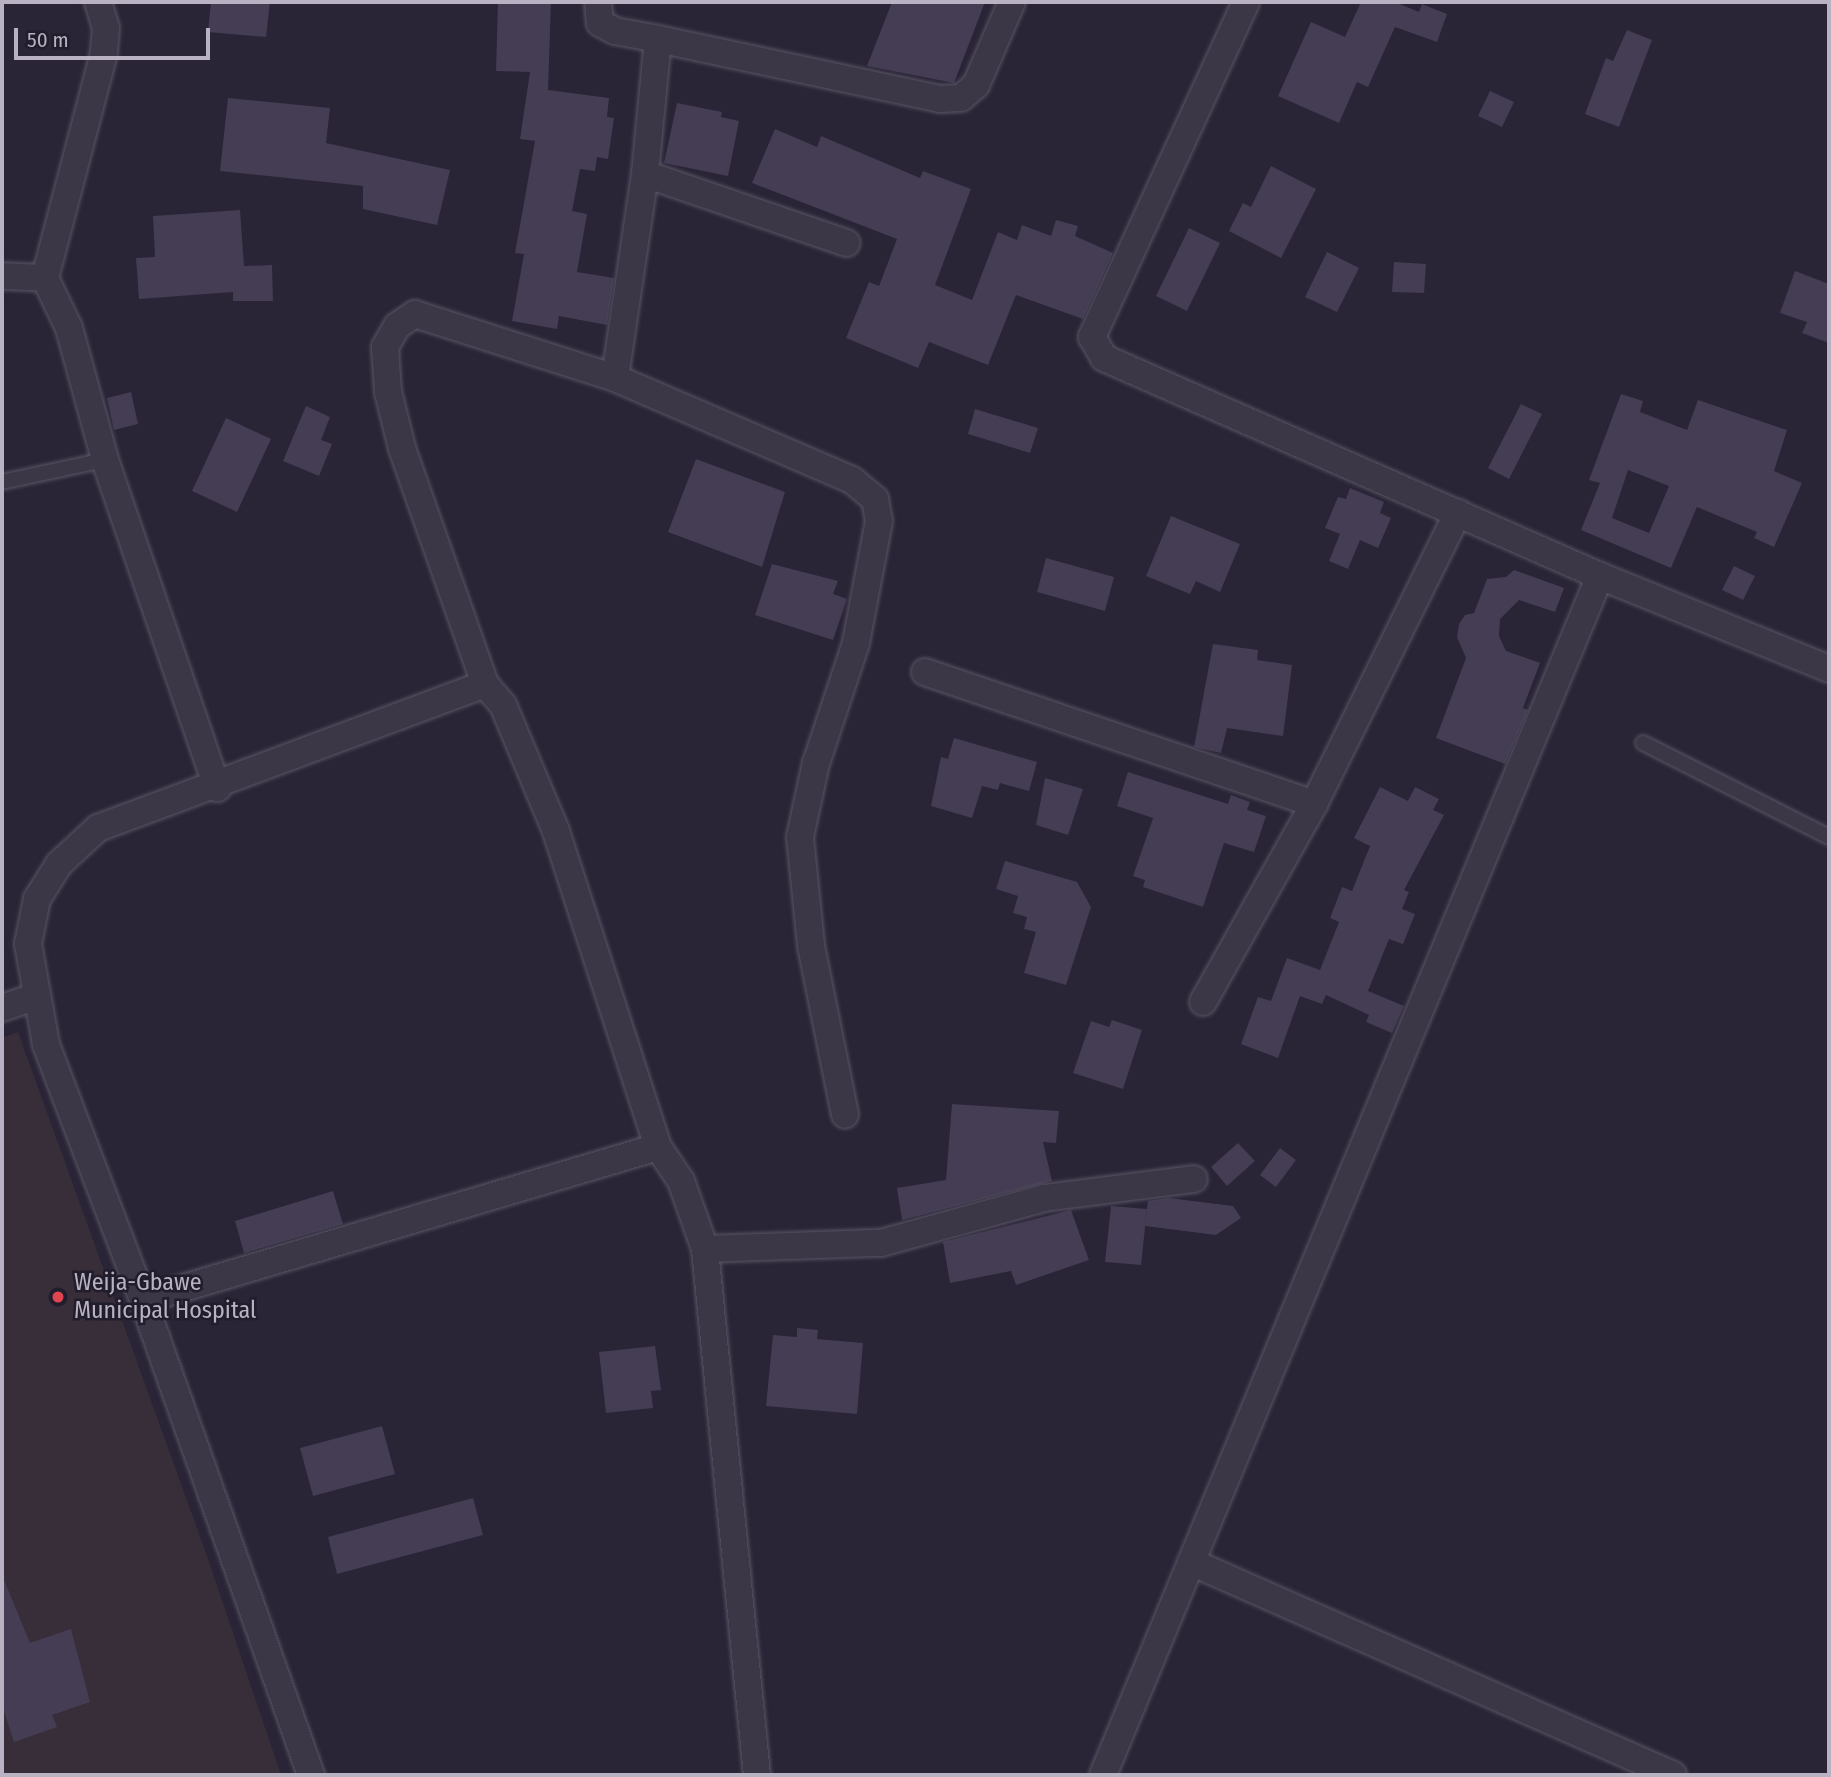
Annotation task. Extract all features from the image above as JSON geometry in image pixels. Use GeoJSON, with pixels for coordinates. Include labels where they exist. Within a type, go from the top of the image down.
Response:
{"type":"FeatureCollection","features":[{"type":"Feature","properties":{"kind":"street"},"geometry":{"type":"LineString","coordinates":[[98,2],[107,28],[104,53],[45,278],[69,328],[105,460],[217,788]]}},
{"type":"Feature","properties":{"kind":"street"},"geometry":{"type":"LineString","coordinates":[[598,2],[600,23],[615,31],[940,99],[961,98],[976,85],[1012,2]]}},
{"type":"Feature","properties":{"kind":"street"},"geometry":{"type":"LineString","coordinates":[[1245,2],[1092,337],[1104,358],[1119,368],[1600,576],[1829,669]]}},
{"type":"Feature","properties":{"kind":"street"},"geometry":{"type":"LineString","coordinates":[[615,378],[645,174],[658,38]]}},
{"type":"Feature","properties":{"kind":"street"},"geometry":{"type":"LineString","coordinates":[[645,174],[846,243]]}},
{"type":"Feature","properties":{"kind":"street"},"geometry":{"type":"LineString","coordinates":[[2,276],[45,278]]}},
{"type":"Feature","properties":{"kind":"street"},"geometry":{"type":"LineString","coordinates":[[757,1775],[705,1250],[681,1181],[658,1147],[556,831],[503,705],[485,684],[402,448],[388,392],[385,347],[397,326],[415,314],[615,378],[852,480],[875,499],[879,520],[856,643],[816,763],[800,837],[811,946],[845,1115]]}},
{"type":"Feature","properties":{"kind":"street"},"geometry":{"type":"LineString","coordinates":[[1203,1002],[1314,804],[1458,513]]}},
{"type":"Feature","properties":{"kind":"street"},"geometry":{"type":"LineString","coordinates":[[1103,1775],[1600,576]]}},
{"type":"Feature","properties":{"kind":"street"},"geometry":{"type":"LineString","coordinates":[[925,671],[1314,804]]}},
{"type":"Feature","properties":{"kind":"street"},"geometry":{"type":"LineString","coordinates":[[311,1775],[143,1300],[46,1044],[28,944],[37,899],[59,864],[98,828],[217,788],[485,684]]}},
{"type":"Feature","properties":{"kind":"street"},"geometry":{"type":"LineString","coordinates":[[2,1008],[37,996]]}},
{"type":"Feature","properties":{"kind":"street"},"geometry":{"type":"LineString","coordinates":[[143,1300],[658,1147]]}},
{"type":"Feature","properties":{"kind":"street"},"geometry":{"type":"LineString","coordinates":[[705,1250],[881,1244],[1044,1198],[1194,1179]]}},
{"type":"Feature","properties":{"kind":"street"},"geometry":{"type":"LineString","coordinates":[[1191,1562],[1673,1775]]}},
{"type":"Feature","properties":{"kind":"lane"},"geometry":{"type":"LineString","coordinates":[[2,482],[105,460]]}},
{"type":"Feature","properties":{"kind":"lane"},"geometry":{"type":"LineString","coordinates":[[1643,743],[1829,837]]}},
{"type":"Feature","properties":{"kind":"shaded area","name":"Weija-Gbawe Municipal Hospital"},"geometry":{"type":"Polygon","coordinates":[[[18,1032],[207,1556],[281,1775],[2,1775],[2,1038],[18,1032]]]}},
{"type":"Feature","properties":{"kind":"building"},"geometry":{"type":"Polygon","coordinates":[[[211,2],[270,2],[266,37],[208,32],[211,2]]]}},
{"type":"Feature","properties":{"kind":"building"},"geometry":{"type":"Polygon","coordinates":[[[498,2],[551,2],[548,90],[609,98],[607,117],[614,118],[608,159],[597,157],[595,171],[580,169],[572,211],[587,214],[577,272],[614,278],[607,325],[559,316],[557,329],[512,321],[524,254],[515,253],[535,141],[520,139],[530,72],[496,71],[498,2]]]}},
{"type":"Feature","properties":{"kind":"building"},"geometry":{"type":"Polygon","coordinates":[[[892,2],[985,2],[954,83],[867,66],[892,2]]]}},
{"type":"Feature","properties":{"kind":"building"},"geometry":{"type":"Polygon","coordinates":[[[1361,2],[1395,2],[1419,12],[1422,4],[1447,14],[1437,42],[1395,27],[1368,87],[1357,82],[1339,123],[1278,96],[1311,22],[1345,37],[1361,2]]]}},
{"type":"Feature","properties":{"kind":"building"},"geometry":{"type":"Polygon","coordinates":[[[1627,30],[1652,40],[1619,127],[1585,114],[1606,58],[1613,61],[1627,30]]]}},
{"type":"Feature","properties":{"kind":"building"},"geometry":{"type":"Polygon","coordinates":[[[1490,91],[1514,102],[1502,127],[1478,116],[1490,91]]]}},
{"type":"Feature","properties":{"kind":"building"},"geometry":{"type":"Polygon","coordinates":[[[228,98],[330,108],[326,143],[450,170],[437,225],[363,209],[363,186],[220,171],[228,98]]]}},
{"type":"Feature","properties":{"kind":"building"},"geometry":{"type":"Polygon","coordinates":[[[677,103],[722,112],[721,117],[739,121],[728,176],[664,163],[677,103]]]}},
{"type":"Feature","properties":{"kind":"building"},"geometry":{"type":"Polygon","coordinates":[[[775,129],[817,147],[821,136],[920,178],[923,171],[971,189],[935,285],[972,300],[998,232],[1017,240],[1022,225],[1051,236],[1056,220],[1078,226],[1075,236],[1113,253],[1083,319],[1016,295],[988,365],[929,342],[918,368],[846,338],[869,282],[879,286],[897,239],[752,183],[775,129]]]}},
{"type":"Feature","properties":{"kind":"building"},"geometry":{"type":"Polygon","coordinates":[[[1271,166],[1316,189],[1281,258],[1229,231],[1243,203],[1251,207],[1271,166]]]}},
{"type":"Feature","properties":{"kind":"building"},"geometry":{"type":"Polygon","coordinates":[[[240,210],[244,266],[272,265],[273,301],[233,301],[233,292],[139,299],[136,258],[155,257],[153,216],[240,210]]]}},
{"type":"Feature","properties":{"kind":"building"},"geometry":{"type":"Polygon","coordinates":[[[1189,228],[1220,243],[1187,311],[1156,296],[1189,228]]]}},
{"type":"Feature","properties":{"kind":"building"},"geometry":{"type":"Polygon","coordinates":[[[1327,252],[1359,268],[1337,312],[1305,297],[1327,252]]]}},
{"type":"Feature","properties":{"kind":"building"},"geometry":{"type":"Polygon","coordinates":[[[1394,262],[1426,264],[1424,293],[1392,292],[1394,262]]]}},
{"type":"Feature","properties":{"kind":"building"},"geometry":{"type":"Polygon","coordinates":[[[1795,271],[1829,284],[1829,343],[1802,333],[1807,322],[1780,313],[1795,271]]]}},
{"type":"Feature","properties":{"kind":"building"},"geometry":{"type":"Polygon","coordinates":[[[131,392],[138,424],[114,430],[107,398],[131,392]]]}},
{"type":"Feature","properties":{"kind":"building"},"geometry":{"type":"Polygon","coordinates":[[[1621,394],[1643,401],[1640,412],[1687,430],[1698,400],[1787,430],[1774,471],[1802,483],[1774,547],[1754,538],[1757,532],[1697,507],[1671,568],[1581,530],[1600,483],[1589,480],[1621,394]],[[1628,470],[1612,518],[1649,533],[1669,486],[1628,470]]]}},
{"type":"Feature","properties":{"kind":"building"},"geometry":{"type":"Polygon","coordinates":[[[1521,404],[1542,414],[1509,479],[1488,468],[1521,404]]]}},
{"type":"Feature","properties":{"kind":"building"},"geometry":{"type":"Polygon","coordinates":[[[306,406],[330,417],[321,440],[332,444],[319,476],[283,461],[306,406]]]}},
{"type":"Feature","properties":{"kind":"building"},"geometry":{"type":"Polygon","coordinates":[[[975,409],[1038,428],[1030,453],[968,434],[975,409]]]}},
{"type":"Feature","properties":{"kind":"building"},"geometry":{"type":"Polygon","coordinates":[[[226,418],[271,439],[237,512],[192,491],[226,418]]]}},
{"type":"Feature","properties":{"kind":"building"},"geometry":{"type":"Polygon","coordinates":[[[696,459],[785,492],[762,567],[668,532],[696,459]]]}},
{"type":"Feature","properties":{"kind":"building"},"geometry":{"type":"Polygon","coordinates":[[[1350,488],[1384,502],[1380,513],[1391,518],[1378,548],[1360,540],[1348,569],[1329,561],[1340,534],[1325,528],[1338,497],[1346,499],[1350,488]]]}},
{"type":"Feature","properties":{"kind":"building"},"geometry":{"type":"Polygon","coordinates":[[[1171,516],[1240,544],[1220,592],[1196,581],[1190,594],[1146,576],[1171,516]]]}},
{"type":"Feature","properties":{"kind":"building"},"geometry":{"type":"Polygon","coordinates":[[[1046,558],[1114,577],[1105,611],[1037,592],[1046,558]]]}},
{"type":"Feature","properties":{"kind":"building"},"geometry":{"type":"Polygon","coordinates":[[[772,564],[838,581],[833,594],[847,599],[833,640],[755,615],[772,564]]]}},
{"type":"Feature","properties":{"kind":"building"},"geometry":{"type":"Polygon","coordinates":[[[1734,566],[1755,576],[1743,600],[1722,590],[1734,566]]]}},
{"type":"Feature","properties":{"kind":"building"},"geometry":{"type":"Polygon","coordinates":[[[1514,570],[1564,588],[1555,612],[1519,600],[1500,619],[1499,636],[1506,651],[1540,663],[1523,708],[1528,710],[1505,764],[1436,738],[1466,658],[1457,637],[1459,624],[1465,615],[1474,613],[1487,579],[1506,577],[1514,570]]]}},
{"type":"Feature","properties":{"kind":"building"},"geometry":{"type":"Polygon","coordinates":[[[1213,644],[1258,650],[1257,660],[1292,665],[1283,736],[1227,728],[1221,753],[1194,747],[1213,644]]]}},
{"type":"Feature","properties":{"kind":"building"},"geometry":{"type":"Polygon","coordinates":[[[954,738],[1037,762],[1029,791],[1000,783],[998,790],[982,786],[972,818],[931,806],[941,757],[948,759],[954,738]]]}},
{"type":"Feature","properties":{"kind":"building"},"geometry":{"type":"Polygon","coordinates":[[[1128,772],[1228,804],[1231,795],[1250,802],[1247,810],[1266,816],[1254,852],[1224,843],[1203,907],[1143,887],[1145,880],[1133,876],[1153,818],[1117,806],[1128,772]]]}},
{"type":"Feature","properties":{"kind":"building"},"geometry":{"type":"Polygon","coordinates":[[[1045,778],[1083,789],[1068,835],[1036,825],[1045,778]]]}},
{"type":"Feature","properties":{"kind":"building"},"geometry":{"type":"Polygon","coordinates":[[[1380,787],[1408,801],[1415,787],[1439,799],[1433,810],[1444,815],[1404,890],[1409,892],[1402,909],[1415,914],[1403,944],[1389,939],[1368,991],[1404,1006],[1392,1033],[1366,1022],[1369,1015],[1326,995],[1322,1004],[1300,996],[1278,1058],[1241,1044],[1258,997],[1271,1001],[1287,958],[1320,970],[1339,922],[1330,918],[1342,887],[1352,891],[1370,846],[1354,838],[1380,787]]]}},
{"type":"Feature","properties":{"kind":"building"},"geometry":{"type":"Polygon","coordinates":[[[1005,861],[1077,882],[1091,907],[1066,985],[1024,973],[1036,932],[1024,929],[1027,917],[1013,913],[1018,896],[996,889],[1005,861]]]}},
{"type":"Feature","properties":{"kind":"building"},"geometry":{"type":"Polygon","coordinates":[[[1112,1020],[1142,1030],[1123,1089],[1073,1073],[1091,1021],[1109,1027],[1112,1020]]]}},
{"type":"Feature","properties":{"kind":"building"},"geometry":{"type":"Polygon","coordinates":[[[952,1104],[1059,1111],[1056,1143],[1043,1142],[1052,1181],[902,1220],[897,1188],[946,1180],[952,1104]]]}},
{"type":"Feature","properties":{"kind":"building"},"geometry":{"type":"Polygon","coordinates":[[[1238,1143],[1255,1161],[1227,1186],[1211,1167],[1238,1143]]]}},
{"type":"Feature","properties":{"kind":"building"},"geometry":{"type":"Polygon","coordinates":[[[1280,1148],[1296,1160],[1276,1187],[1260,1175],[1280,1148]]]}},
{"type":"Feature","properties":{"kind":"building"},"geometry":{"type":"Polygon","coordinates":[[[333,1191],[343,1224],[244,1253],[235,1221],[333,1191]]]}},
{"type":"Feature","properties":{"kind":"building"},"geometry":{"type":"Polygon","coordinates":[[[1169,1198],[1233,1206],[1241,1218],[1216,1235],[1145,1226],[1148,1201],[1169,1198]]]}},
{"type":"Feature","properties":{"kind":"building"},"geometry":{"type":"Polygon","coordinates":[[[1111,1206],[1147,1209],[1141,1265],[1105,1262],[1111,1206]]]}},
{"type":"Feature","properties":{"kind":"building"},"geometry":{"type":"Polygon","coordinates":[[[1071,1210],[1089,1260],[1016,1285],[1011,1271],[950,1283],[943,1242],[1071,1210]]]}},
{"type":"Feature","properties":{"kind":"building"},"geometry":{"type":"Polygon","coordinates":[[[797,1328],[818,1330],[817,1339],[863,1343],[857,1414],[766,1406],[773,1335],[797,1337],[797,1328]]]}},
{"type":"Feature","properties":{"kind":"building"},"geometry":{"type":"Polygon","coordinates":[[[655,1346],[661,1390],[651,1391],[653,1408],[606,1413],[599,1352],[655,1346]]]}},
{"type":"Feature","properties":{"kind":"building"},"geometry":{"type":"Polygon","coordinates":[[[382,1426],[395,1474],[313,1496],[300,1448],[382,1426]]]}},
{"type":"Feature","properties":{"kind":"building"},"geometry":{"type":"Polygon","coordinates":[[[473,1498],[483,1535],[337,1574],[328,1537],[473,1498]]]}},
{"type":"Feature","properties":{"kind":"building"},"geometry":{"type":"Polygon","coordinates":[[[2,1575],[30,1643],[71,1629],[90,1702],[52,1715],[57,1727],[14,1742],[2,1705],[2,1575]]]}},
{"type":"Feature","properties":{"kind":"place","name":"Weija-Gbawe Municipal Hospital"},"geometry":{"type":"Point","coordinates":[58,1297]}}]}
